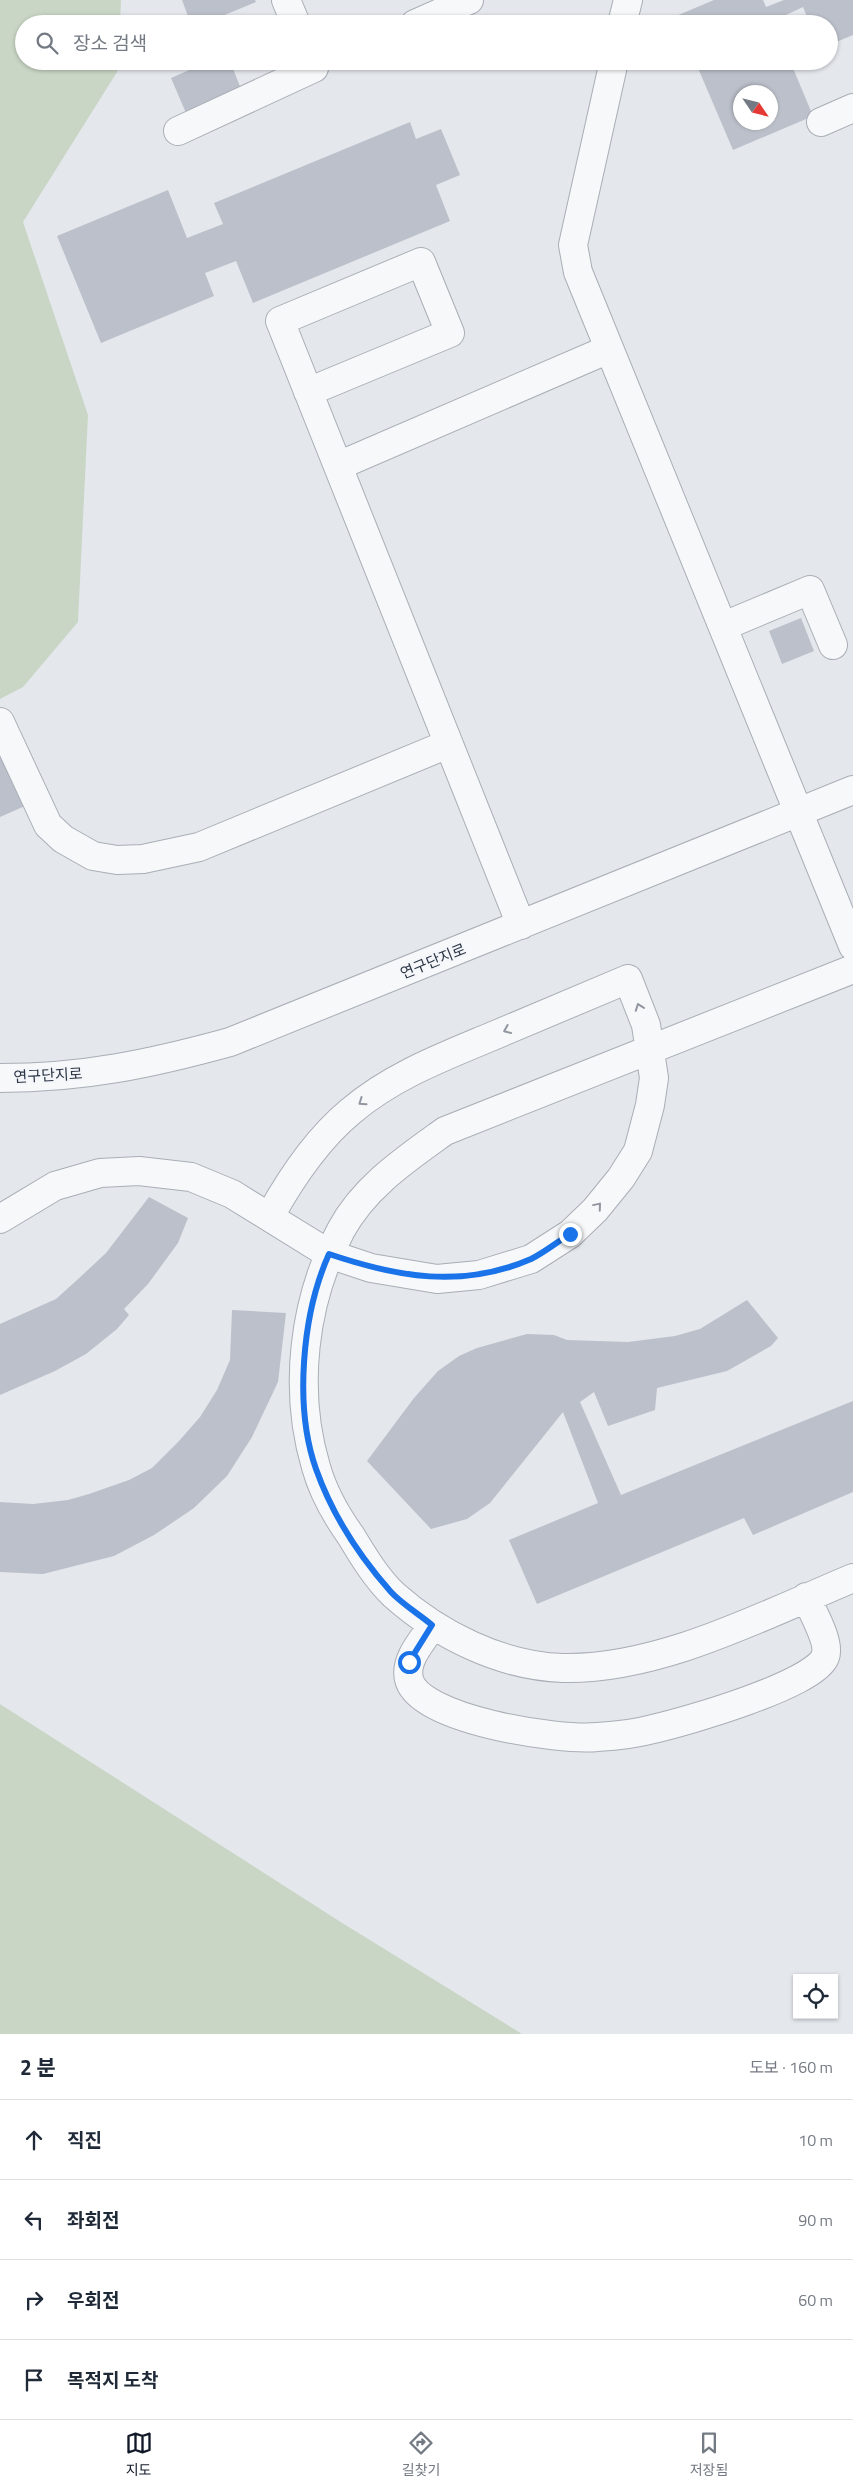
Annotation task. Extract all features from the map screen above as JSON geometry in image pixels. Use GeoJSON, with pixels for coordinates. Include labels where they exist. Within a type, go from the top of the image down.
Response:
{"type":"FeatureCollection","features":[{"type":"Feature","properties":{"kind":"street"},"geometry":{"type":"LineString","coordinates":[[286,0],[292,15]]}},
{"type":"Feature","properties":{"kind":"street"},"geometry":{"type":"LineString","coordinates":[[435,15],[469,0]]}},
{"type":"Feature","properties":{"kind":"street"},"geometry":{"type":"LineString","coordinates":[[624,15],[628,0]]}},
{"type":"Feature","properties":{"kind":"street"},"geometry":{"type":"LineString","coordinates":[[178,131],[304,70]]}},
{"type":"Feature","properties":{"kind":"street"},"geometry":{"type":"LineString","coordinates":[[612,70],[573,245],[578,272],[800,812],[853,946]]}},
{"type":"Feature","properties":{"kind":"street"},"geometry":{"type":"LineString","coordinates":[[821,122],[853,108]]}},
{"type":"Feature","properties":{"kind":"street"},"geometry":{"type":"LineString","coordinates":[[308,392],[450,332],[421,262],[280,321],[308,392],[338,466],[448,744],[521,925]]}},
{"type":"Feature","properties":{"kind":"street"},"geometry":{"type":"LineString","coordinates":[[338,466],[609,349]]}},
{"type":"Feature","properties":{"kind":"street"},"geometry":{"type":"LineString","coordinates":[[724,626],[810,590],[833,645]]}},
{"type":"Feature","properties":{"kind":"street"},"geometry":{"type":"LineString","coordinates":[[0,722],[48,825],[63,839],[93,856],[117,860],[143,860],[199,847],[448,744]]}},
{"type":"Feature","properties":{"kind":"street","name":"연구단지로"},"geometry":{"type":"LineString","coordinates":[[0,1078],[50,1078],[103,1071],[161,1061],[230,1042],[853,790]]}},
{"type":"Feature","properties":{"kind":"street"},"geometry":{"type":"LineString","coordinates":[[853,969],[445,1131],[402,1161],[365,1196],[342,1228],[322,1270],[307,1333],[305,1418],[316,1468],[335,1514],[392,1593],[432,1625],[475,1647],[516,1660],[560,1668],[607,1667],[693,1644],[853,1578]]}},
{"type":"Feature","properties":{"kind":"street"},"geometry":{"type":"LineString","coordinates":[[0,1219],[55,1186],[100,1172],[139,1170],[191,1177],[232,1194],[329,1254],[371,1268],[437,1279],[479,1275],[531,1258],[570,1234],[595,1210],[621,1178],[638,1151],[650,1105],[654,1078],[646,1025],[628,979],[430,1062],[390,1082],[350,1111],[320,1142],[285,1189],[270,1216]]}},
{"type":"Feature","properties":{"kind":"street"},"geometry":{"type":"LineString","coordinates":[[432,1625],[409,1662],[409,1679],[416,1692],[429,1703],[504,1728],[549,1735],[595,1738],[651,1730],[711,1714],[780,1688],[817,1668],[826,1657],[825,1641],[806,1597]]}},
{"type":"Feature","properties":{"kind":"green space"},"geometry":{"type":"Polygon","coordinates":[[[0,0],[121,0],[120,15],[15,15],[15,70],[117,70],[23,222],[88,415],[78,622],[23,687],[0,699],[0,0]]]}},
{"type":"Feature","properties":{"kind":"green space"},"geometry":{"type":"Polygon","coordinates":[[[0,1704],[339,1921],[522,2034],[0,2034],[0,1704]]]}},
{"type":"Feature","properties":{"kind":"building"},"geometry":{"type":"Polygon","coordinates":[[[182,0],[255,0],[256,2],[225,15],[188,15],[182,0]]]}},
{"type":"Feature","properties":{"kind":"building"},"geometry":{"type":"Polygon","coordinates":[[[714,0],[763,0],[766,7],[784,0],[853,0],[853,35],[838,41],[838,15],[806,15],[803,7],[786,15],[678,15],[714,0]]]}},
{"type":"Feature","properties":{"kind":"building"},"geometry":{"type":"Polygon","coordinates":[[[189,70],[234,70],[241,89],[186,113],[171,78],[189,70]]]}},
{"type":"Feature","properties":{"kind":"building"},"geometry":{"type":"Polygon","coordinates":[[[699,70],[794,70],[813,116],[733,150],[699,70]]]}},
{"type":"Feature","properties":{"kind":"building"},"geometry":{"type":"Polygon","coordinates":[[[410,122],[416,139],[441,129],[460,175],[436,185],[450,221],[253,303],[236,261],[205,273],[214,296],[101,343],[57,236],[168,190],[187,238],[223,224],[214,203],[410,122]]]}},
{"type":"Feature","properties":{"kind":"building"},"geometry":{"type":"Polygon","coordinates":[[[801,618],[814,651],[782,664],[769,631],[801,618]]]}},
{"type":"Feature","properties":{"kind":"building"},"geometry":{"type":"Polygon","coordinates":[[[0,752],[25,806],[0,817],[0,752]]]}},
{"type":"Feature","properties":{"kind":"building"},"geometry":{"type":"Polygon","coordinates":[[[149,1197],[188,1218],[178,1243],[148,1284],[124,1309],[129,1315],[117,1329],[86,1354],[55,1371],[0,1395],[0,1324],[56,1299],[106,1253],[149,1197]]]}},
{"type":"Feature","properties":{"kind":"building"},"geometry":{"type":"Polygon","coordinates":[[[747,1300],[778,1338],[771,1346],[727,1371],[657,1388],[655,1410],[608,1426],[594,1392],[580,1402],[621,1495],[853,1401],[853,1492],[753,1535],[744,1518],[537,1604],[509,1540],[598,1503],[563,1412],[490,1503],[467,1519],[431,1529],[367,1461],[414,1398],[438,1371],[459,1356],[477,1348],[527,1334],[554,1335],[567,1340],[628,1342],[675,1336],[700,1329],[747,1300]]]}},
{"type":"Feature","properties":{"kind":"building"},"geometry":{"type":"Polygon","coordinates":[[[232,1310],[286,1313],[278,1382],[252,1437],[227,1476],[194,1508],[154,1535],[114,1556],[43,1574],[0,1572],[0,1502],[33,1504],[68,1500],[89,1494],[129,1480],[152,1468],[179,1441],[200,1417],[217,1390],[230,1360],[232,1310]]]}},
{"type":"Feature","properties":{"kind":"route"},"geometry":{"type":"LineString","coordinates":[[409,1662],[432,1625],[392,1593],[364,1556],[335,1514],[316,1468],[305,1418],[305,1368],[308,1324],[322,1270],[329,1254],[371,1268],[401,1274],[437,1279],[479,1275],[531,1258],[570,1234]]}}]}
